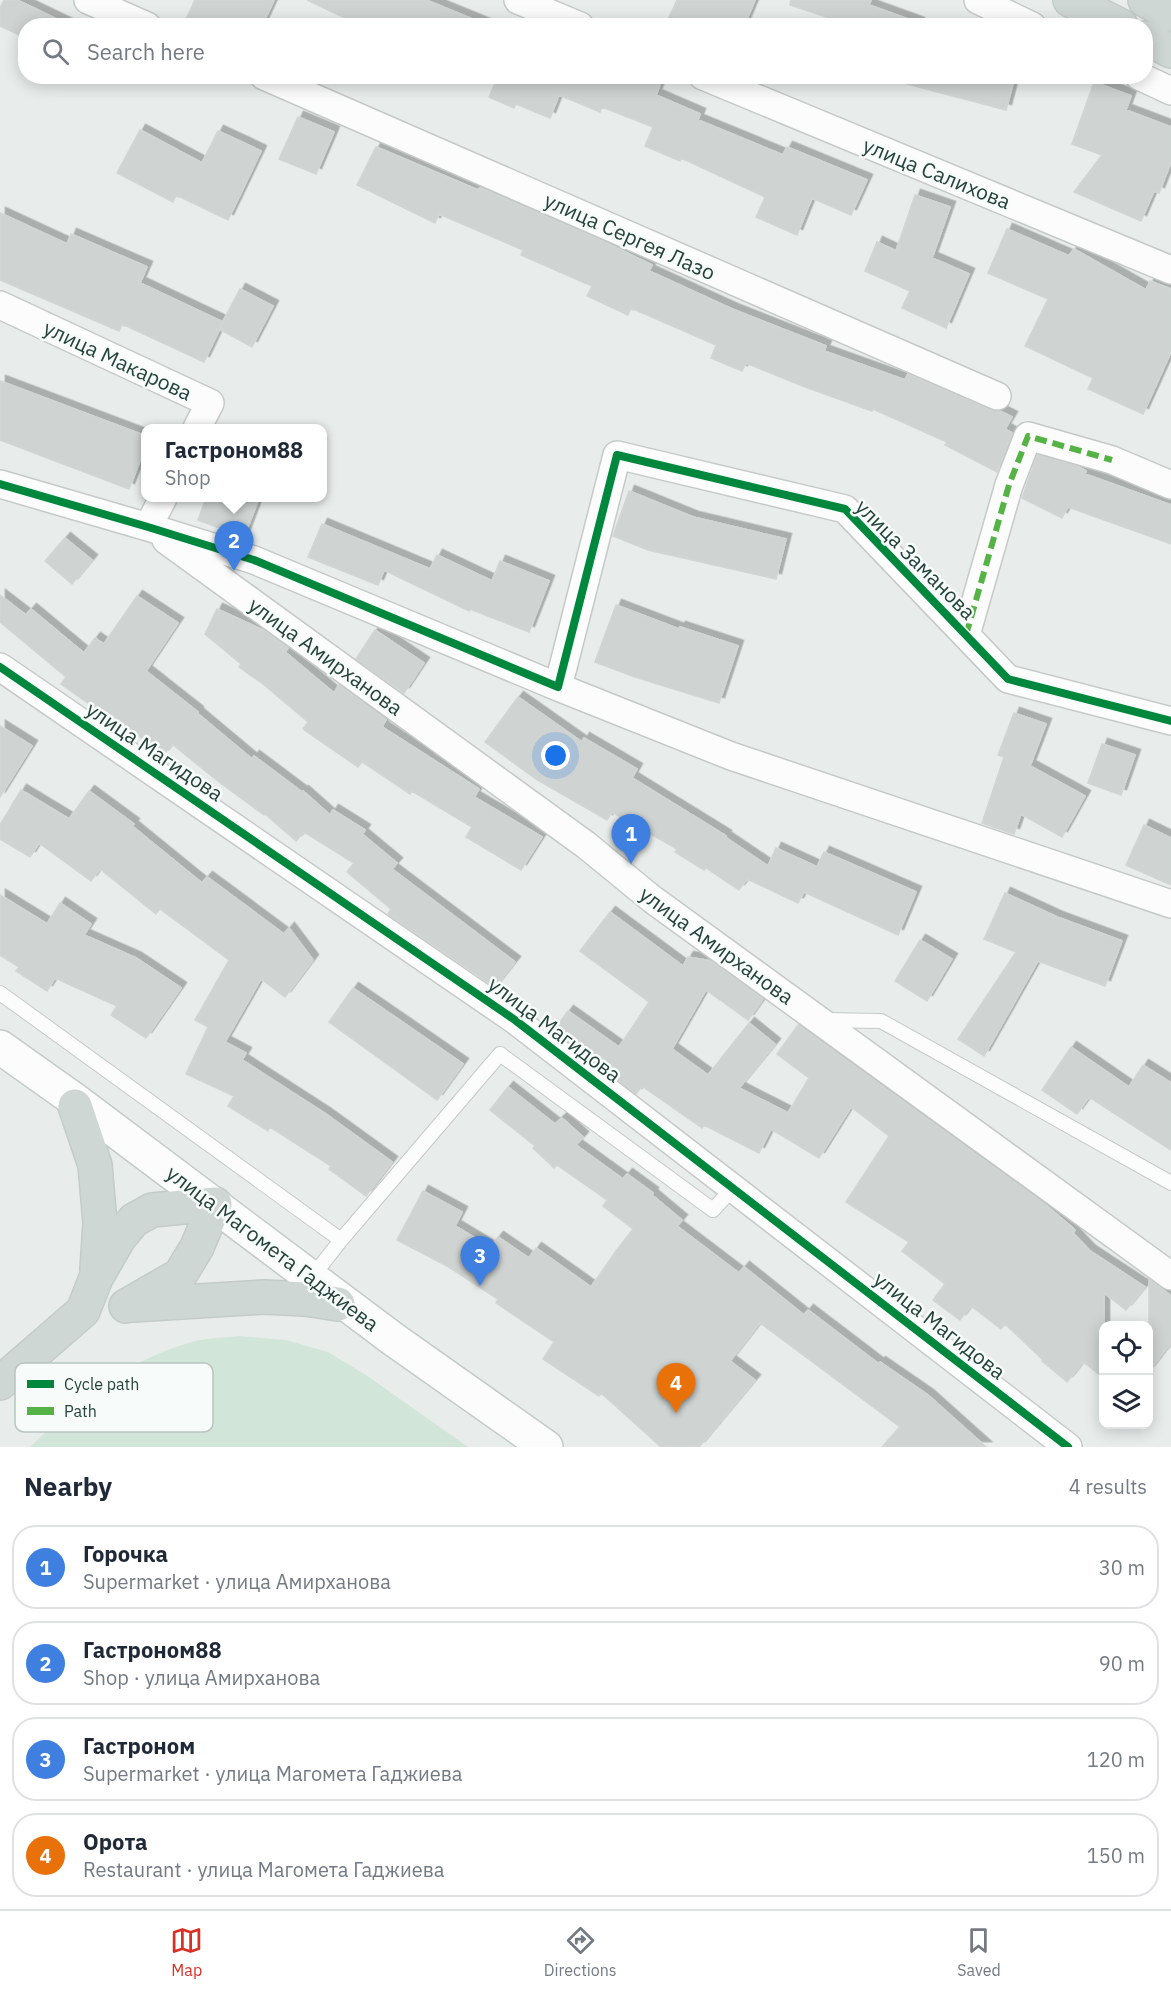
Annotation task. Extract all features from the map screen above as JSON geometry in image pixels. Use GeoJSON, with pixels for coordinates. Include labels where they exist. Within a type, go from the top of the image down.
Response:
{"type":"FeatureCollection","features":[{"type":"Feature","properties":{"kind":"main road"},"geometry":{"type":"LineString","coordinates":[[1070,0],[1105,18]]}},
{"type":"Feature","properties":{"kind":"main road"},"geometry":{"type":"LineString","coordinates":[[1145,0],[1171,14]]}},
{"type":"Feature","properties":{"kind":"main road"},"geometry":{"type":"LineString","coordinates":[[1153,42],[1171,51]]}},
{"type":"Feature","properties":{"kind":"main road","name":"улица Магомета Гаджиева"},"geometry":{"type":"LineString","coordinates":[[0,1047],[76,1101],[338,1304],[538,1447]]}},
{"type":"Feature","properties":{"kind":"main road","name":"улица Магомета Гаджиева"},"geometry":{"type":"LineString","coordinates":[[0,1054],[546,1447]]}},
{"type":"Feature","properties":{"kind":"main road"},"geometry":{"type":"LineString","coordinates":[[75,1106],[95,1165],[100,1223],[96,1278]]}},
{"type":"Feature","properties":{"kind":"main road"},"geometry":{"type":"LineString","coordinates":[[23,1363],[83,1311],[96,1278],[119,1238],[134,1220],[152,1210],[211,1206],[197,1247],[180,1275],[126,1306]]}},
{"type":"Feature","properties":{"kind":"main road"},"geometry":{"type":"LineString","coordinates":[[31,1363],[86,1314],[126,1306],[264,1297],[338,1304]]}},
{"type":"Feature","properties":{"kind":"main road"},"geometry":{"type":"LineString","coordinates":[[0,1383],[15,1370]]}},
{"type":"Feature","properties":{"kind":"main road"},"geometry":{"type":"LineString","coordinates":[[0,1391],[15,1378]]}},
{"type":"Feature","properties":{"kind":"street"},"geometry":{"type":"LineString","coordinates":[[88,0],[129,18]]}},
{"type":"Feature","properties":{"kind":"street"},"geometry":{"type":"LineString","coordinates":[[518,0],[561,18]]}},
{"type":"Feature","properties":{"kind":"street"},"geometry":{"type":"LineString","coordinates":[[978,0],[1015,18]]}},
{"type":"Feature","properties":{"kind":"street"},"geometry":{"type":"LineString","coordinates":[[1153,82],[1171,91]]}},
{"type":"Feature","properties":{"kind":"street","name":"улица Сергея Лазо"},"geometry":{"type":"LineString","coordinates":[[282,84],[997,396]]}},
{"type":"Feature","properties":{"kind":"street","name":"улица Салихова"},"geometry":{"type":"LineString","coordinates":[[722,84],[1171,270]]}},
{"type":"Feature","properties":{"kind":"street","name":"улица Макарова"},"geometry":{"type":"LineString","coordinates":[[0,304],[210,403],[200,424]]}},
{"type":"Feature","properties":{"kind":"street"},"geometry":{"type":"LineString","coordinates":[[966,635],[1009,485],[1028,436],[1112,459],[1171,485]]}},
{"type":"Feature","properties":{"kind":"street","name":"улица Заманова"},"geometry":{"type":"LineString","coordinates":[[558,687],[617,455],[845,509],[1008,679],[1171,721]]}},
{"type":"Feature","properties":{"kind":"street"},"geometry":{"type":"LineString","coordinates":[[0,484],[254,560],[558,687],[731,756],[1171,904]]}},
{"type":"Feature","properties":{"kind":"street"},"geometry":{"type":"LineString","coordinates":[[148,527],[161,502]]}},
{"type":"Feature","properties":{"kind":"street","name":"улица Амирханова"},"geometry":{"type":"LineString","coordinates":[[148,527],[586,845],[652,899],[1171,1276]]}},
{"type":"Feature","properties":{"kind":"street","name":"улица Магидова"},"geometry":{"type":"LineString","coordinates":[[0,667],[515,1020],[1068,1447]]}},
{"type":"Feature","properties":{"kind":"lane"},"geometry":{"type":"LineString","coordinates":[[0,993],[341,1240]]}},
{"type":"Feature","properties":{"kind":"lane"},"geometry":{"type":"LineString","coordinates":[[819,1020],[881,1021],[1171,1183]]}},
{"type":"Feature","properties":{"kind":"lane"},"geometry":{"type":"LineString","coordinates":[[312,1277],[500,1054],[713,1210],[733,1188]]}},
{"type":"Feature","properties":{"kind":"green space"},"geometry":{"type":"Polygon","coordinates":[[[239,1336],[286,1340],[328,1352],[366,1375],[468,1447],[30,1447],[47,1432],[213,1432],[213,1363],[140,1363],[163,1352],[205,1339],[239,1336]]]}},
{"type":"Feature","properties":{"kind":"building"},"geometry":{"type":"Polygon","coordinates":[[[4,0],[17,0],[54,18],[18,18],[18,34],[0,26],[0,8],[4,0]]]}},
{"type":"Feature","properties":{"kind":"building"},"geometry":{"type":"Polygon","coordinates":[[[195,0],[274,0],[266,18],[186,18],[195,0]]]}},
{"type":"Feature","properties":{"kind":"building"},"geometry":{"type":"Polygon","coordinates":[[[307,0],[426,0],[470,18],[345,18],[307,0]]]}},
{"type":"Feature","properties":{"kind":"building"},"geometry":{"type":"Polygon","coordinates":[[[677,0],[755,0],[747,18],[669,18],[677,0]]]}},
{"type":"Feature","properties":{"kind":"building"},"geometry":{"type":"Polygon","coordinates":[[[791,0],[871,0],[869,5],[905,18],[830,18],[790,5],[791,0]]]}},
{"type":"Feature","properties":{"kind":"building"},"geometry":{"type":"Polygon","coordinates":[[[495,84],[660,84],[656,95],[700,114],[698,120],[783,155],[787,147],[867,180],[851,215],[812,198],[797,235],[756,217],[765,197],[681,158],[680,161],[645,146],[653,127],[602,107],[600,112],[559,95],[550,118],[516,104],[514,108],[489,97],[495,84]]]}},
{"type":"Feature","properties":{"kind":"building"},"geometry":{"type":"Polygon","coordinates":[[[907,84],[1013,84],[1006,110],[907,84]]]}},
{"type":"Feature","properties":{"kind":"building"},"geometry":{"type":"Polygon","coordinates":[[[1093,84],[1099,84],[1131,96],[1126,110],[1171,127],[1171,162],[1159,193],[1154,191],[1141,221],[1074,192],[1102,155],[1072,144],[1093,84]]]}},
{"type":"Feature","properties":{"kind":"building"},"geometry":{"type":"Polygon","coordinates":[[[298,117],[334,132],[316,174],[279,159],[298,117]]]}},
{"type":"Feature","properties":{"kind":"building"},"geometry":{"type":"Polygon","coordinates":[[[140,130],[202,163],[218,131],[261,151],[228,220],[176,195],[173,202],[117,173],[140,130]]]}},
{"type":"Feature","properties":{"kind":"building"},"geometry":{"type":"Polygon","coordinates":[[[376,147],[478,190],[480,188],[596,238],[652,265],[649,271],[732,309],[826,346],[824,351],[905,380],[908,374],[1012,417],[1005,429],[1012,433],[997,472],[945,445],[947,442],[873,409],[872,411],[805,387],[746,363],[742,371],[711,358],[716,345],[631,308],[628,315],[587,296],[592,286],[521,255],[523,250],[439,214],[435,223],[357,185],[376,147]]]}},
{"type":"Feature","properties":{"kind":"building"},"geometry":{"type":"Polygon","coordinates":[[[915,195],[950,207],[932,258],[969,274],[946,328],[902,308],[910,291],[865,271],[877,242],[896,251],[915,195]]]}},
{"type":"Feature","properties":{"kind":"building"},"geometry":{"type":"Polygon","coordinates":[[[0,213],[67,244],[71,234],[147,267],[140,283],[223,322],[204,362],[122,324],[119,331],[0,280],[0,213]]]}},
{"type":"Feature","properties":{"kind":"building"},"geometry":{"type":"Polygon","coordinates":[[[1007,229],[1069,256],[1074,249],[1146,290],[1150,281],[1171,289],[1171,352],[1143,414],[1088,389],[1093,378],[1025,346],[1048,299],[988,273],[1007,229]]]}},
{"type":"Feature","properties":{"kind":"building"},"geometry":{"type":"Polygon","coordinates":[[[240,289],[273,306],[252,347],[219,329],[240,289]]]}},
{"type":"Feature","properties":{"kind":"building"},"geometry":{"type":"Polygon","coordinates":[[[0,381],[141,434],[141,458],[129,489],[0,440],[0,381]]]}},
{"type":"Feature","properties":{"kind":"building"},"geometry":{"type":"Polygon","coordinates":[[[1037,455],[1077,466],[1086,471],[1085,474],[1171,505],[1171,544],[1068,507],[1062,518],[1022,498],[1037,455]]]}},
{"type":"Feature","properties":{"kind":"building"},"geometry":{"type":"Polygon","coordinates":[[[629,491],[693,517],[786,539],[776,579],[648,550],[613,536],[629,491]]]}},
{"type":"Feature","properties":{"kind":"building"},"geometry":{"type":"Polygon","coordinates":[[[205,502],[257,502],[244,537],[198,520],[205,502]]]}},
{"type":"Feature","properties":{"kind":"building"},"geometry":{"type":"Polygon","coordinates":[[[322,524],[430,569],[437,555],[492,581],[500,561],[549,581],[529,632],[470,609],[469,611],[384,570],[378,585],[308,557],[322,524]]]}},
{"type":"Feature","properties":{"kind":"building"},"geometry":{"type":"Polygon","coordinates":[[[65,538],[92,560],[72,584],[45,561],[65,538]]]}},
{"type":"Feature","properties":{"kind":"building"},"geometry":{"type":"Polygon","coordinates":[[[0,595],[26,615],[31,609],[84,653],[95,638],[104,644],[137,596],[178,623],[146,671],[252,759],[254,756],[303,791],[330,815],[333,810],[365,830],[362,834],[397,863],[392,869],[515,962],[495,987],[388,914],[391,909],[347,872],[354,863],[304,832],[296,841],[265,814],[219,782],[172,744],[163,755],[105,710],[102,713],[61,684],[66,677],[0,622],[0,595]]]}},
{"type":"Feature","properties":{"kind":"building"},"geometry":{"type":"Polygon","coordinates":[[[616,605],[679,629],[680,627],[738,646],[719,703],[595,662],[616,605]]]}},
{"type":"Feature","properties":{"kind":"building"},"geometry":{"type":"Polygon","coordinates":[[[217,609],[265,631],[288,648],[285,652],[334,693],[339,685],[386,720],[382,726],[385,729],[479,789],[474,797],[542,837],[521,870],[466,837],[472,827],[412,791],[410,794],[362,762],[358,767],[303,729],[308,722],[239,667],[241,664],[205,634],[217,609]]]}},
{"type":"Feature","properties":{"kind":"building"},"geometry":{"type":"Polygon","coordinates":[[[375,630],[424,663],[404,693],[356,659],[375,630]]]}},
{"type":"Feature","properties":{"kind":"building"},"geometry":{"type":"Polygon","coordinates":[[[518,697],[582,742],[584,738],[637,769],[632,778],[726,836],[768,866],[776,848],[817,867],[824,852],[916,892],[898,935],[804,892],[798,903],[747,879],[739,890],[706,868],[704,870],[675,852],[677,849],[612,812],[607,820],[536,779],[485,742],[518,697]]]}},
{"type":"Feature","properties":{"kind":"building"},"geometry":{"type":"Polygon","coordinates":[[[1014,713],[1046,724],[1030,766],[1085,796],[1062,837],[1021,814],[1014,834],[982,823],[1004,757],[998,755],[1014,713]]]}},
{"type":"Feature","properties":{"kind":"building"},"geometry":{"type":"Polygon","coordinates":[[[0,726],[32,746],[0,797],[0,726]]]}},
{"type":"Feature","properties":{"kind":"building"},"geometry":{"type":"Polygon","coordinates":[[[1102,744],[1135,755],[1121,795],[1088,783],[1102,744]]]}},
{"type":"Feature","properties":{"kind":"building"},"geometry":{"type":"Polygon","coordinates":[[[21,790],[69,819],[89,791],[134,824],[132,826],[202,883],[207,877],[284,934],[289,928],[313,960],[285,997],[261,979],[225,1042],[246,1053],[242,1060],[326,1114],[392,1162],[366,1196],[329,1169],[331,1166],[270,1127],[268,1131],[228,1106],[234,1096],[186,1074],[208,1027],[195,1020],[229,960],[160,909],[156,914],[100,869],[91,881],[39,843],[30,857],[0,839],[0,825],[21,790]]]}},
{"type":"Feature","properties":{"kind":"building"},"geometry":{"type":"Polygon","coordinates":[[[1144,825],[1171,838],[1171,885],[1126,865],[1144,825]]]}},
{"type":"Feature","properties":{"kind":"building"},"geometry":{"type":"Polygon","coordinates":[[[1005,893],[1057,917],[1122,941],[1105,986],[1038,961],[984,1056],[958,1039],[1016,952],[984,939],[1005,893]]]}},
{"type":"Feature","properties":{"kind":"building"},"geometry":{"type":"Polygon","coordinates":[[[0,895],[47,924],[60,903],[91,924],[84,935],[136,958],[181,988],[146,1038],[111,1015],[117,1006],[55,978],[47,991],[16,971],[19,967],[0,955],[0,895]]]}},
{"type":"Feature","properties":{"kind":"building"},"geometry":{"type":"Polygon","coordinates":[[[610,912],[683,966],[688,957],[711,961],[763,999],[748,1020],[706,990],[672,1049],[708,1075],[749,1023],[775,1044],[739,1088],[788,1113],[809,1078],[777,1054],[798,1025],[1047,1206],[1075,1230],[1073,1233],[1090,1251],[1145,1287],[1126,1310],[1104,1293],[1104,1321],[1099,1321],[1099,1374],[1083,1362],[1067,1382],[1005,1324],[1001,1329],[971,1306],[960,1320],[933,1300],[945,1284],[902,1251],[909,1242],[846,1202],[889,1136],[851,1107],[819,1158],[771,1129],[759,1153],[704,1125],[702,1128],[642,1086],[636,1094],[554,1030],[568,1011],[619,1047],[649,1002],[580,951],[610,912]]]}},
{"type":"Feature","properties":{"kind":"building"},"geometry":{"type":"Polygon","coordinates":[[[920,940],[952,959],[927,1001],[895,981],[920,940]]]}},
{"type":"Feature","properties":{"kind":"building"},"geometry":{"type":"Polygon","coordinates":[[[353,988],[463,1064],[437,1100],[329,1022],[353,988]]]}},
{"type":"Feature","properties":{"kind":"building"},"geometry":{"type":"Polygon","coordinates":[[[1071,1047],[1129,1087],[1143,1065],[1171,1083],[1171,1150],[1089,1097],[1077,1114],[1042,1090],[1071,1047]]]}},
{"type":"Feature","properties":{"kind":"building"},"geometry":{"type":"Polygon","coordinates":[[[508,1087],[555,1124],[562,1118],[583,1137],[576,1145],[623,1179],[627,1174],[653,1193],[652,1195],[682,1220],[677,1226],[739,1273],[744,1267],[804,1315],[808,1310],[879,1364],[880,1362],[928,1395],[986,1447],[882,1447],[900,1427],[760,1323],[730,1361],[755,1380],[699,1447],[661,1447],[601,1393],[599,1396],[543,1359],[554,1342],[496,1303],[498,1299],[447,1266],[397,1240],[423,1191],[462,1212],[455,1226],[490,1247],[498,1237],[529,1258],[536,1248],[591,1287],[633,1229],[603,1206],[607,1200],[557,1165],[554,1168],[533,1148],[535,1146],[490,1110],[508,1087]]]}},
{"type":"Feature","properties":{"kind":"building"},"geometry":{"type":"Polygon","coordinates":[[[1149,1279],[1171,1296],[1171,1343],[1153,1366],[1153,1321],[1149,1321],[1149,1279]]]}},
{"type":"Feature","properties":{"kind":"marked path"},"geometry":{"type":"LineString","coordinates":[[966,635],[1009,485],[1028,436],[1112,460]]}},
{"type":"Feature","properties":{"kind":"cycle path"},"geometry":{"type":"LineString","coordinates":[[0,484],[254,560],[558,687],[617,455],[845,509],[1008,679],[1171,721]]}},
{"type":"Feature","properties":{"kind":"cycle path"},"geometry":{"type":"LineString","coordinates":[[0,667],[515,1020],[1068,1447]]}},
{"type":"Feature","properties":{"kind":"place","name":"Гастроном88"},"geometry":{"type":"Point","coordinates":[234,571]}},
{"type":"Feature","properties":{"kind":"place","name":"Горочка"},"geometry":{"type":"Point","coordinates":[631,864]}},
{"type":"Feature","properties":{"kind":"place","name":"Гастроном"},"geometry":{"type":"Point","coordinates":[480,1286]}},
{"type":"Feature","properties":{"kind":"place","name":"Орота"},"geometry":{"type":"Point","coordinates":[676,1413]}}]}
